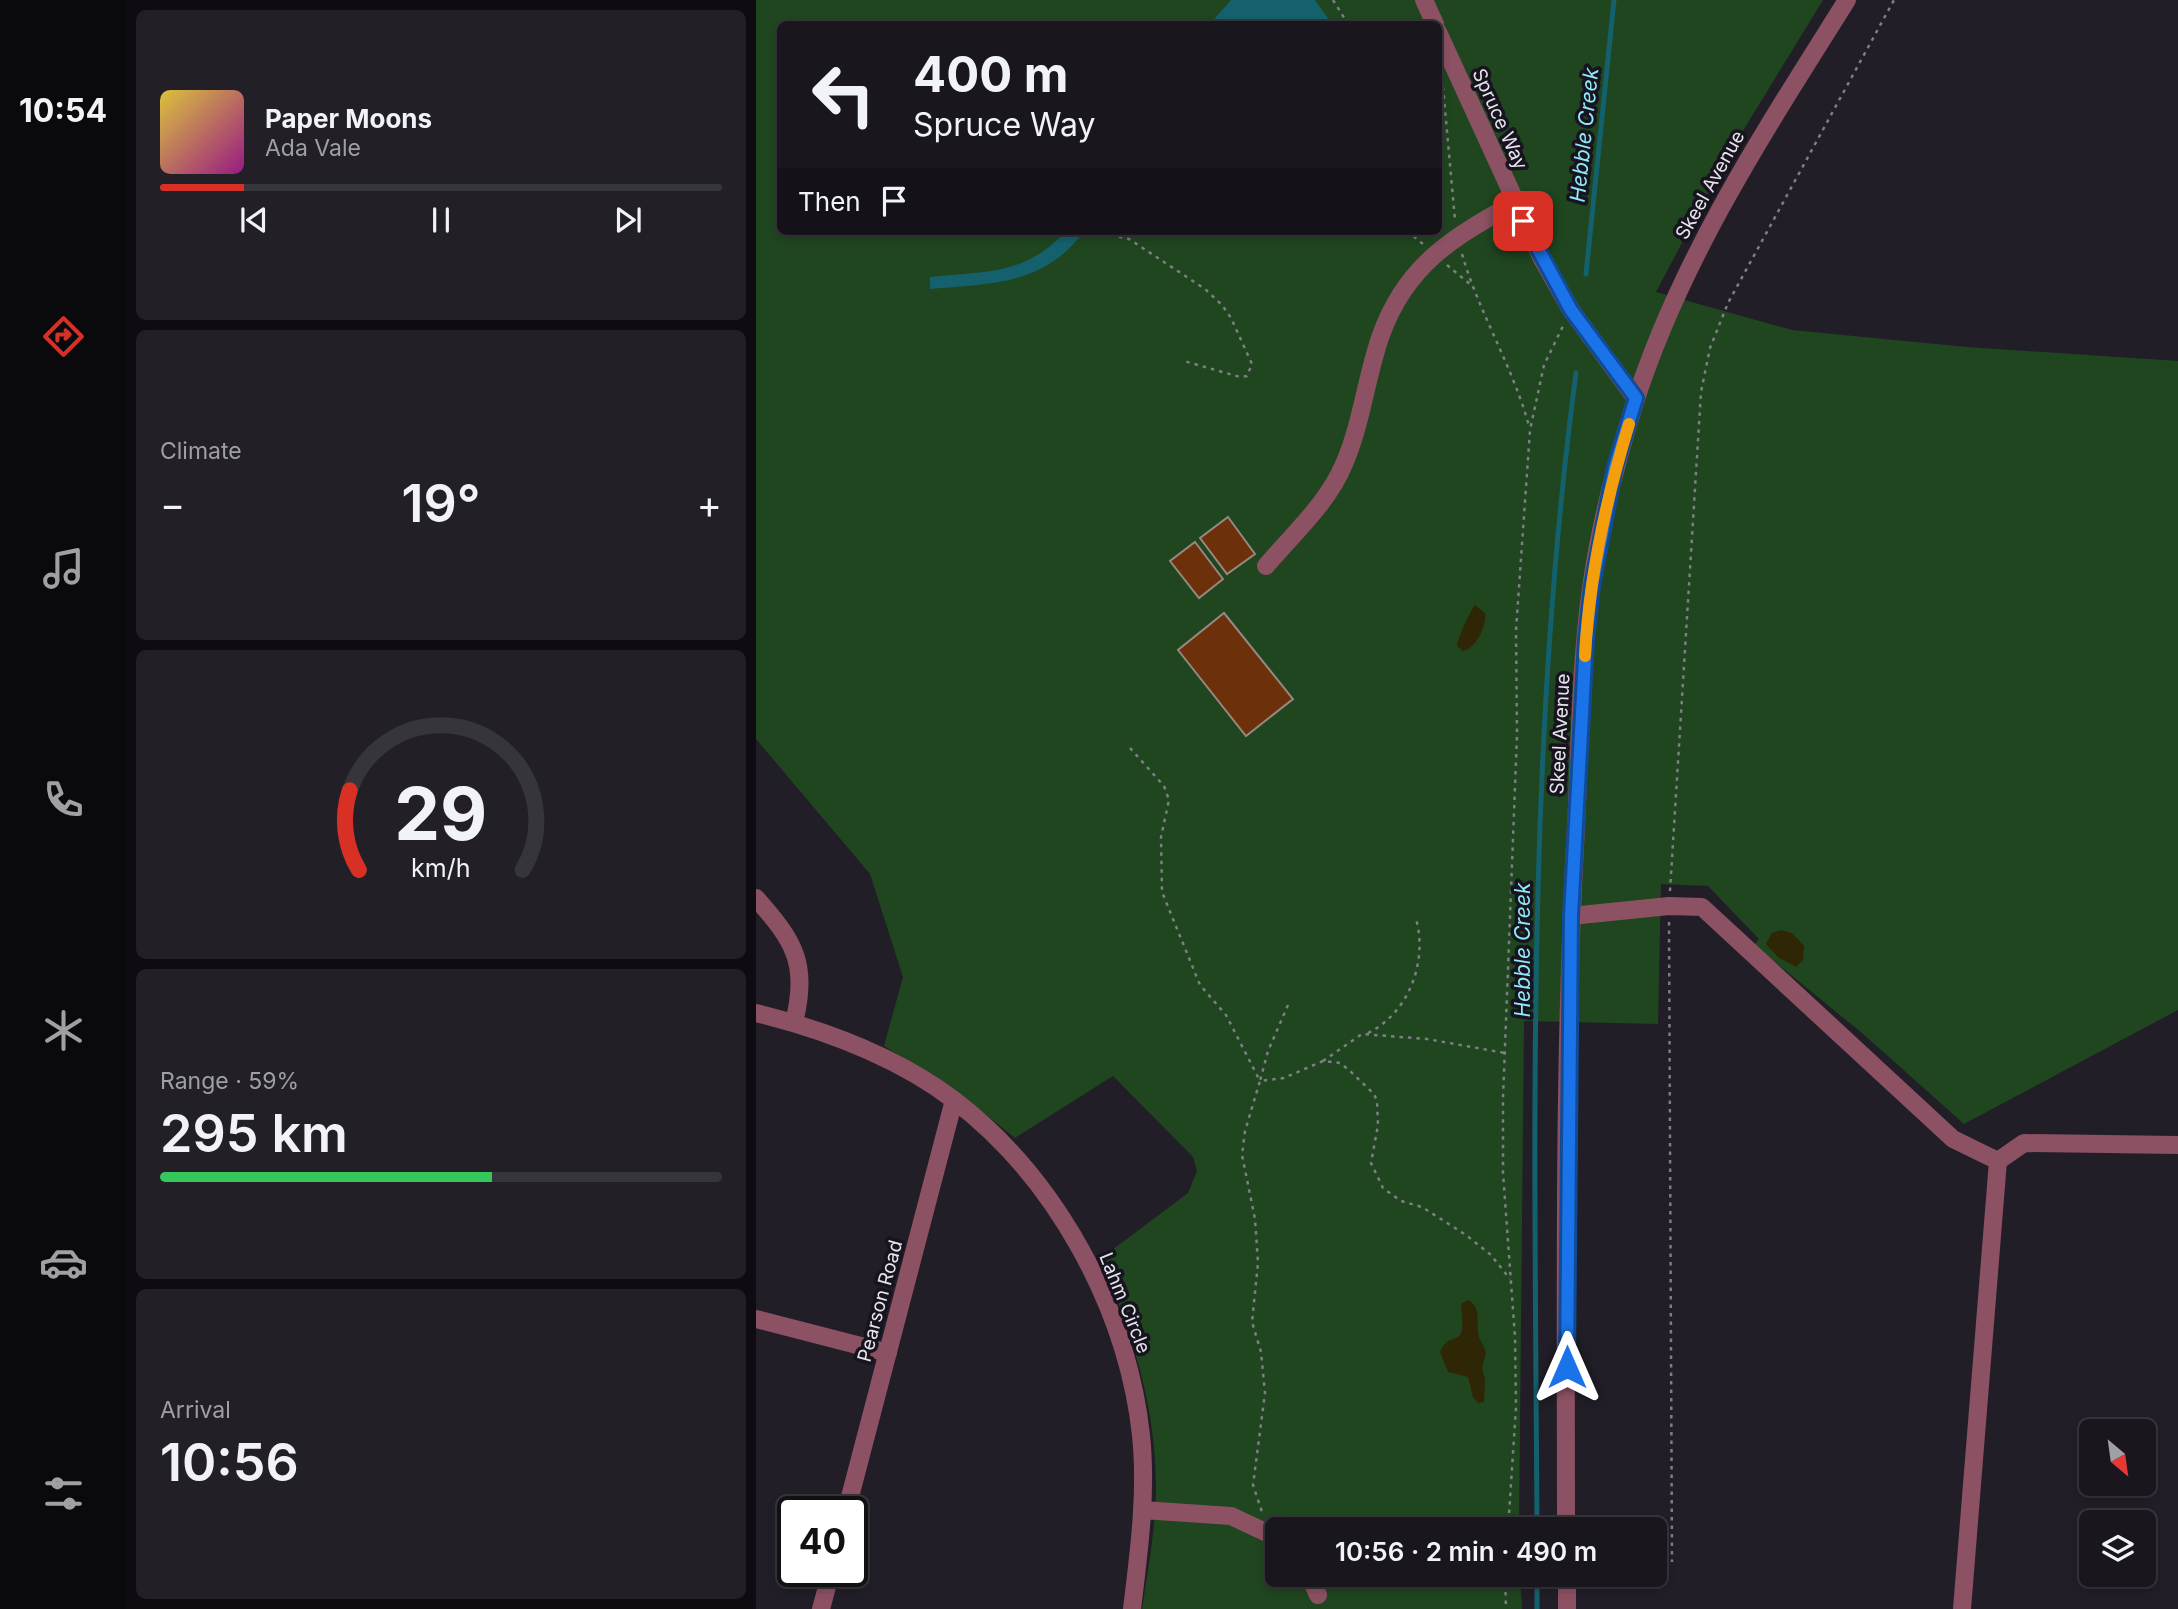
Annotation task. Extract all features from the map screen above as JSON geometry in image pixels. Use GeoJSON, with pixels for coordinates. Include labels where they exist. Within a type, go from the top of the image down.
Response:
{"type":"FeatureCollection","features":[{"type":"Feature","properties":{"kind":"street"},"geometry":{"type":"LineString","coordinates":[[1424,0],[1434,21]]}},
{"type":"Feature","properties":{"kind":"street","name":"Skeel Avenue"},"geometry":{"type":"LineString","coordinates":[[1566,1517],[1571,916],[1592,586],[1615,467],[1636,398],[1673,299],[1718,211],[1847,0]]}},
{"type":"Feature","properties":{"kind":"street","name":"Spruce Way"},"geometry":{"type":"LineString","coordinates":[[1442,41],[1515,203],[1571,310],[1636,398]]}},
{"type":"Feature","properties":{"kind":"street"},"geometry":{"type":"LineString","coordinates":[[1266,566],[1316,510],[1344,465],[1381,335],[1401,292],[1434,253],[1457,235],[1515,203]]}},
{"type":"Feature","properties":{"kind":"street"},"geometry":{"type":"LineString","coordinates":[[756,898],[782,928],[794,949],[801,990],[793,1022]]}},
{"type":"Feature","properties":{"kind":"street"},"geometry":{"type":"LineString","coordinates":[[1571,916],[1669,906],[1702,907],[1953,1139],[1998,1161]]}},
{"type":"Feature","properties":{"kind":"street","name":"Lahm Circle"},"geometry":{"type":"LineString","coordinates":[[756,1013],[793,1022],[872,1053],[954,1100],[1006,1149],[1038,1186],[1073,1235],[1100,1288],[1119,1334],[1136,1402],[1143,1467],[1143,1510],[1132,1609]]}},
{"type":"Feature","properties":{"kind":"street","name":"Pearson Road"},"geometry":{"type":"LineString","coordinates":[[850,1496],[954,1100]]}},
{"type":"Feature","properties":{"kind":"street"},"geometry":{"type":"LineString","coordinates":[[1998,1161],[2024,1143],[2178,1145]]}},
{"type":"Feature","properties":{"kind":"street"},"geometry":{"type":"LineString","coordinates":[[1962,1609],[1998,1161]]}},
{"type":"Feature","properties":{"kind":"street"},"geometry":{"type":"LineString","coordinates":[[756,1319],[888,1353]]}},
{"type":"Feature","properties":{"kind":"street"},"geometry":{"type":"LineString","coordinates":[[1143,1510],[1231,1516],[1265,1526]]}},
{"type":"Feature","properties":{"kind":"street"},"geometry":{"type":"LineString","coordinates":[[821,1609],[827,1587]]}},
{"type":"Feature","properties":{"kind":"street"},"geometry":{"type":"LineString","coordinates":[[1314,1587],[1318,1595]]}},
{"type":"Feature","properties":{"kind":"street"},"geometry":{"type":"LineString","coordinates":[[1567,1587],[1567,1609]]}},
{"type":"Feature","properties":{"kind":"path"},"geometry":{"type":"LineString","coordinates":[[1333,0],[1346,21]]}},
{"type":"Feature","properties":{"kind":"path"},"geometry":{"type":"LineString","coordinates":[[1672,1562],[1669,906],[1701,392],[1710,348],[1728,303],[1894,0]]}},
{"type":"Feature","properties":{"kind":"path"},"geometry":{"type":"LineString","coordinates":[[1112,235],[1129,239],[1205,289],[1231,318],[1248,349],[1252,364],[1247,376],[1240,377],[1184,360]]}},
{"type":"Feature","properties":{"kind":"path"},"geometry":{"type":"LineString","coordinates":[[1509,1517],[1516,1407],[1503,1173],[1517,735],[1516,630],[1530,430],[1544,365],[1571,310]]}},
{"type":"Feature","properties":{"kind":"path"},"geometry":{"type":"LineString","coordinates":[[1130,748],[1164,786],[1169,800],[1161,838],[1162,892],[1200,985],[1226,1015],[1260,1081]]}},
{"type":"Feature","properties":{"kind":"path"},"geometry":{"type":"LineString","coordinates":[[1260,1081],[1284,1078],[1323,1060],[1344,1044],[1389,1019],[1407,993],[1422,950],[1416,919]]}},
{"type":"Feature","properties":{"kind":"path"},"geometry":{"type":"LineString","coordinates":[[1265,1517],[1253,1485],[1265,1393],[1261,1352],[1252,1322],[1258,1263],[1255,1219],[1242,1155],[1245,1131],[1268,1051],[1288,1004]]}},
{"type":"Feature","properties":{"kind":"path"},"geometry":{"type":"LineString","coordinates":[[1365,1034],[1415,1037],[1506,1053]]}},
{"type":"Feature","properties":{"kind":"path"},"geometry":{"type":"LineString","coordinates":[[1323,1060],[1340,1063],[1374,1094],[1378,1110],[1372,1169],[1388,1194],[1422,1208],[1466,1235],[1491,1255],[1510,1279]]}},
{"type":"Feature","properties":{"kind":"path"},"geometry":{"type":"LineString","coordinates":[[1505,1587],[1506,1609]]}},
{"type":"Feature","properties":{"kind":"green space"},"geometry":{"type":"Polygon","coordinates":[[[756,0],[1823,0],[1730,152],[1656,292],[1792,330],[1967,347],[2178,361],[2178,1010],[1964,1124],[1862,1033],[1754,945],[1759,939],[1708,886],[1661,884],[1658,1024],[1524,1021],[1519,1517],[1265,1517],[1265,1587],[1521,1587],[1522,1609],[1142,1609],[1156,1502],[1152,1428],[1132,1342],[1100,1259],[1188,1193],[1197,1171],[1193,1157],[1113,1076],[1015,1138],[959,1093],[884,1046],[903,977],[870,874],[756,739],[756,0]]]}},
{"type":"Feature","properties":{"kind":"sand"},"geometry":{"type":"Polygon","coordinates":[[[1475,605],[1485,613],[1484,624],[1480,636],[1472,646],[1463,651],[1457,646],[1475,605]]]}},
{"type":"Feature","properties":{"kind":"sand"},"geometry":{"type":"Polygon","coordinates":[[[1781,930],[1792,933],[1804,946],[1803,960],[1796,967],[1778,957],[1766,944],[1772,933],[1781,930]]]}},
{"type":"Feature","properties":{"kind":"sand"},"geometry":{"type":"Polygon","coordinates":[[[1468,1300],[1473,1303],[1477,1312],[1479,1337],[1486,1353],[1482,1368],[1485,1379],[1484,1402],[1478,1403],[1473,1397],[1468,1377],[1448,1372],[1440,1352],[1449,1341],[1460,1335],[1461,1304],[1468,1300]]]}},
{"type":"Feature","properties":{"kind":"water"},"geometry":{"type":"Polygon","coordinates":[[[1231,0],[1315,0],[1330,21],[1213,21],[1231,0]]]}},
{"type":"Feature","properties":{"kind":"water"},"geometry":{"type":"Polygon","coordinates":[[[1062,235],[1081,235],[1069,249],[1034,272],[995,283],[930,289],[930,277],[1004,269],[1020,264],[1050,246],[1062,235]]]}},
{"type":"Feature","properties":{"kind":"building"},"geometry":{"type":"Polygon","coordinates":[[[1228,517],[1255,554],[1227,574],[1200,538],[1228,517]]]}},
{"type":"Feature","properties":{"kind":"building"},"geometry":{"type":"Polygon","coordinates":[[[1195,542],[1223,579],[1199,598],[1170,561],[1195,542]]]}},
{"type":"Feature","properties":{"kind":"building"},"geometry":{"type":"Polygon","coordinates":[[[1224,613],[1293,699],[1246,736],[1178,650],[1224,613]]]}},
{"type":"Feature","properties":{"kind":"waterway","name":"Hebble Creek"},"geometry":{"type":"LineString","coordinates":[[1586,274],[1614,0]]}},
{"type":"Feature","properties":{"kind":"waterway","name":"Hebble Creek"},"geometry":{"type":"LineString","coordinates":[[1537,1517],[1535,1095],[1541,806],[1548,661],[1576,373]]}},
{"type":"Feature","properties":{"kind":"waterway","name":"Hebble Creek"},"geometry":{"type":"LineString","coordinates":[[1537,1587],[1537,1609]]}},
{"type":"Feature","properties":{"kind":"slow traffic"},"geometry":{"type":"LineString","coordinates":[[1585,656],[1592,586],[1615,467],[1629,424]]}},
{"type":"Feature","properties":{"kind":"route"},"geometry":{"type":"LineString","coordinates":[[1523,221],[1571,310],[1600,353],[1636,398],[1615,467],[1592,586],[1586,640],[1571,916],[1567,1367]]}}]}
